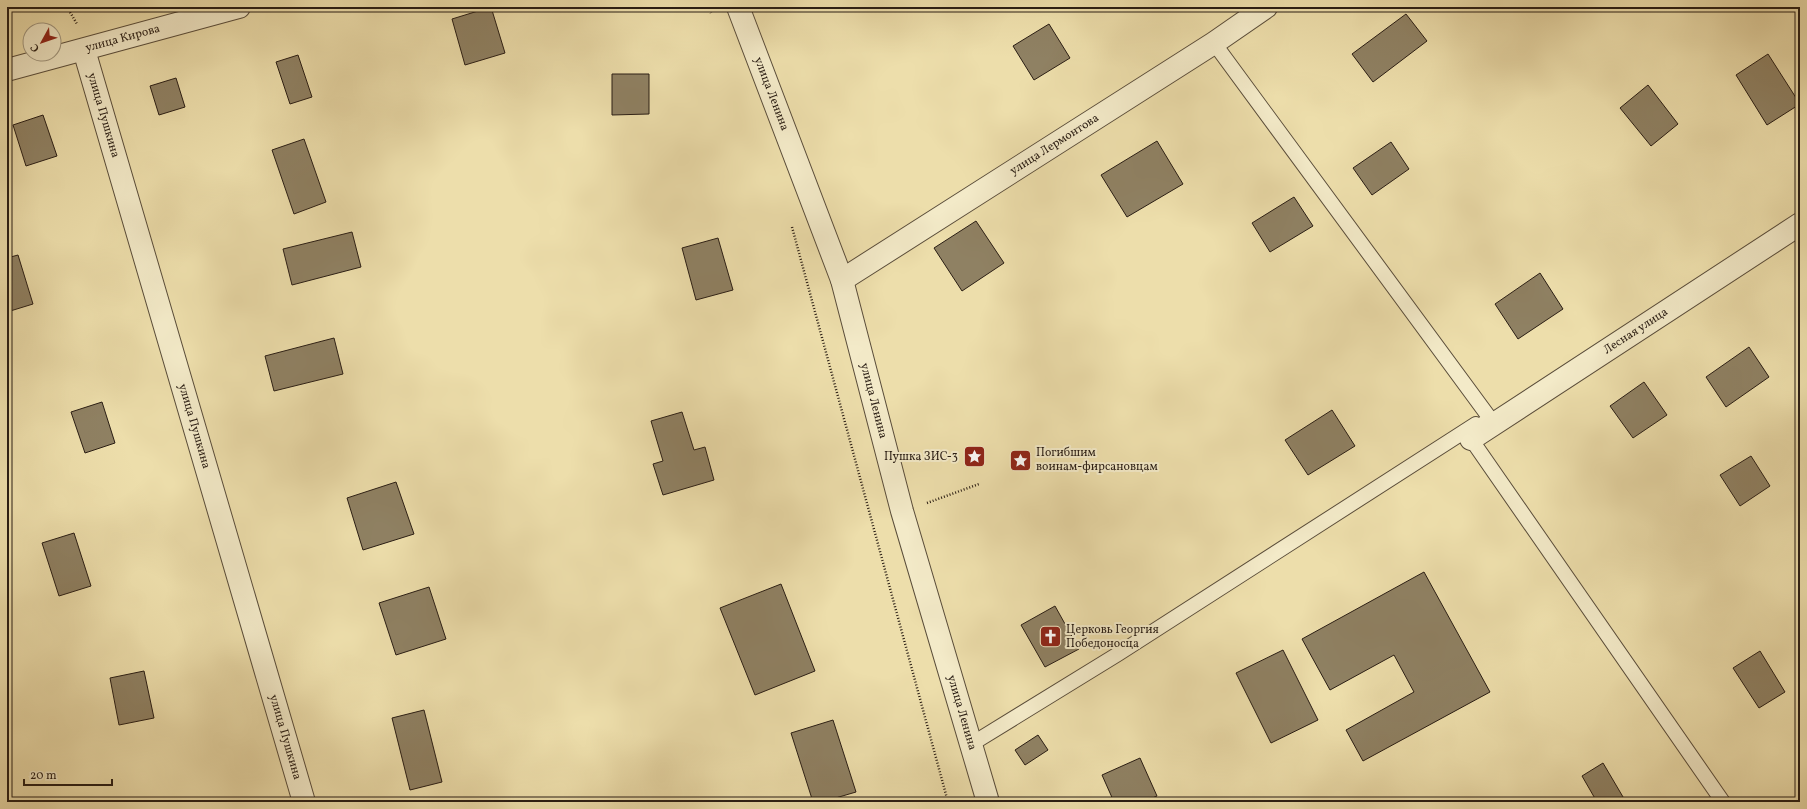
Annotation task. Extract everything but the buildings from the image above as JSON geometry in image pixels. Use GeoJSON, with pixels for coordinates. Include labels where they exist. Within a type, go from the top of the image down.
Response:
{"type":"FeatureCollection","features":[{"type":"Feature","properties":{"kind":"street","name":"улица Кирова"},"geometry":{"type":"LineString","coordinates":[[7,70],[239,7]]}},
{"type":"Feature","properties":{"kind":"street","name":"улица Ленина"},"geometry":{"type":"LineString","coordinates":[[738,7],[842,280],[902,511],[988,802]]}},
{"type":"Feature","properties":{"kind":"street","name":"улица Лермонтова"},"geometry":{"type":"LineString","coordinates":[[842,280],[1214,43],[1266,7]]}},
{"type":"Feature","properties":{"kind":"street","name":"улица Пушкина"},"geometry":{"type":"LineString","coordinates":[[84,50],[304,802]]}},
{"type":"Feature","properties":{"kind":"street","name":"Лесная улица"},"geometry":{"type":"LineString","coordinates":[[1471,439],[1800,224]]}},
{"type":"Feature","properties":{"kind":"lane"},"geometry":{"type":"LineString","coordinates":[[1214,43],[1489,417]]}},
{"type":"Feature","properties":{"kind":"lane"},"geometry":{"type":"LineString","coordinates":[[1489,417],[1471,439],[1723,802]]}},
{"type":"Feature","properties":{"kind":"lane"},"geometry":{"type":"LineString","coordinates":[[970,745],[1118,654],[1489,417]]}},
{"type":"Feature","properties":{"kind":"path"},"geometry":{"type":"LineString","coordinates":[[709,7],[712,14]]}},
{"type":"Feature","properties":{"kind":"path"},"geometry":{"type":"LineString","coordinates":[[792,227],[948,802]]}},
{"type":"Feature","properties":{"kind":"path"},"geometry":{"type":"LineString","coordinates":[[902,511],[979,484]]}},
{"type":"Feature","properties":{"kind":"place","name":"Пушка ЗИС-3"},"geometry":{"type":"Point","coordinates":[974,457]}},
{"type":"Feature","properties":{"kind":"place","name":"Погибшим воинам-фирсановцам"},"geometry":{"type":"Point","coordinates":[1021,460]}},
{"type":"Feature","properties":{"kind":"place","name":"Церковь Георгия Победоносца"},"geometry":{"type":"Point","coordinates":[1050,637]}}]}
